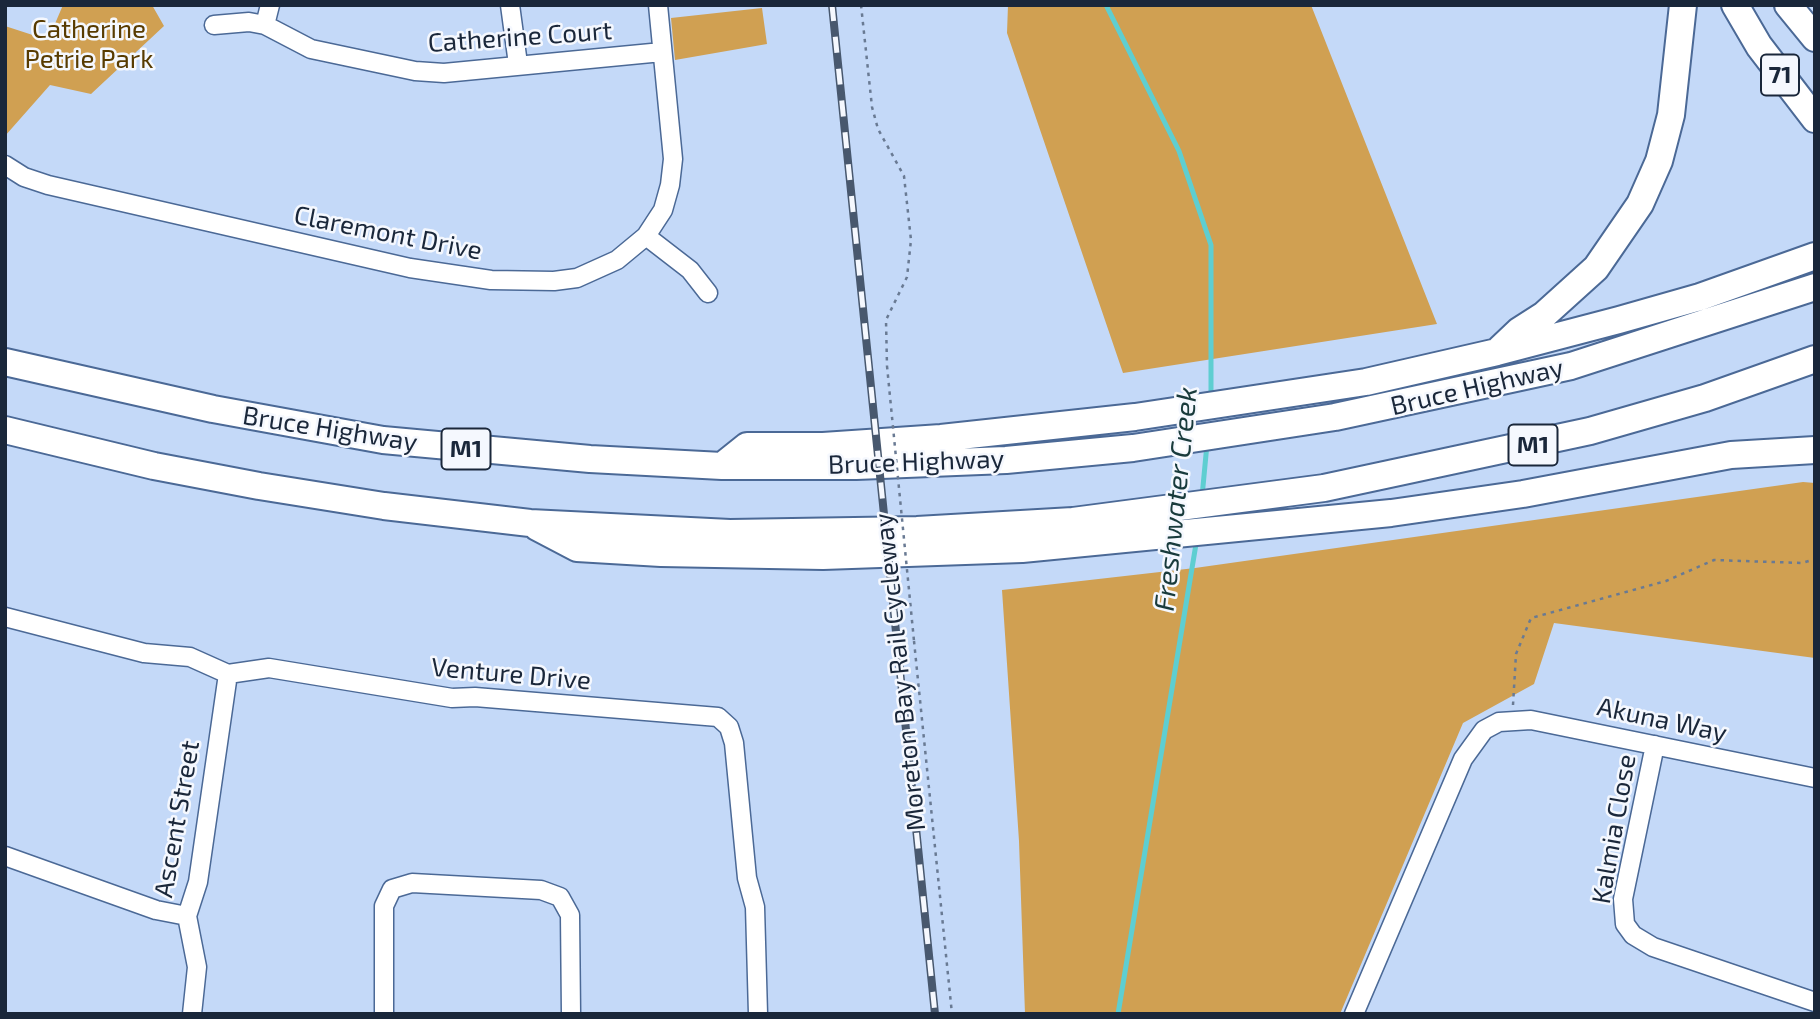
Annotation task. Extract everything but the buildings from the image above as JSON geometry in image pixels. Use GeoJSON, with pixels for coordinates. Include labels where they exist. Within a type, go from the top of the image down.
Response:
{"type":"FeatureCollection","features":[{"type":"Feature","properties":{"kind":"highway"},"geometry":{"type":"LineString","coordinates":[[1497,352],[1519,331],[1544,316],[1596,268],[1640,204],[1659,161],[1671,116],[1683,5]]}},
{"type":"Feature","properties":{"kind":"highway","name":"71"},"geometry":{"type":"LineString","coordinates":[[1735,5],[1759,46],[1815,119]]}},
{"type":"Feature","properties":{"kind":"highway","name":"71"},"geometry":{"type":"LineString","coordinates":[[1788,5],[1813,36]]}},
{"type":"Feature","properties":{"kind":"highway"},"geometry":{"type":"LineString","coordinates":[[1813,5],[1813,36]]}},
{"type":"Feature","properties":{"kind":"highway"},"geometry":{"type":"LineString","coordinates":[[722,466],[747,446],[907,441],[1135,417],[1366,382],[1497,352],[1700,297],[1815,256]]}},
{"type":"Feature","properties":{"kind":"highway","name":"Bruce Highway"},"geometry":{"type":"LineString","coordinates":[[5,362],[173,401],[383,440],[512,454],[722,466],[856,467],[1006,460],[1133,448],[1248,432],[1420,400],[1571,366],[1815,287]]}},
{"type":"Feature","properties":{"kind":"highway","name":"M1"},"geometry":{"type":"LineString","coordinates":[[5,430],[154,466],[259,486],[384,506],[530,523],[792,533],[989,527],[1127,528],[1244,501],[1460,461],[1590,430],[1704,398],[1815,359]]}},
{"type":"Feature","properties":{"kind":"highway"},"geometry":{"type":"LineString","coordinates":[[1127,528],[1243,529],[1499,498],[1731,456],[1815,450]]}},
{"type":"Feature","properties":{"kind":"street"},"geometry":{"type":"LineString","coordinates":[[265,26],[270,5]]}},
{"type":"Feature","properties":{"kind":"street"},"geometry":{"type":"LineString","coordinates":[[510,5],[518,64]]}},
{"type":"Feature","properties":{"kind":"street","name":"Claremont Drive"},"geometry":{"type":"LineString","coordinates":[[5,165],[24,177],[60,188],[410,268],[479,278],[554,281],[577,278],[617,260],[646,236],[663,210],[673,159],[658,5]]}},
{"type":"Feature","properties":{"kind":"street","name":"Catherine Court"},"geometry":{"type":"LineString","coordinates":[[214,25],[248,22],[265,26],[311,49],[415,71],[444,73],[662,52]]}},
{"type":"Feature","properties":{"kind":"street"},"geometry":{"type":"LineString","coordinates":[[646,236],[690,270],[708,293]]}},
{"type":"Feature","properties":{"kind":"street"},"geometry":{"type":"LineString","coordinates":[[5,617],[144,653],[190,657],[228,674]]}},
{"type":"Feature","properties":{"kind":"street","name":"Venture Drive"},"geometry":{"type":"LineString","coordinates":[[228,674],[269,668],[452,698],[475,697],[701,714],[723,720],[729,727],[734,743],[747,878],[755,906],[758,1014]]}},
{"type":"Feature","properties":{"kind":"street","name":"Ascent Street"},"geometry":{"type":"LineString","coordinates":[[192,1014],[197,967],[187,916],[201,862],[228,674]]}},
{"type":"Feature","properties":{"kind":"street","name":"Akuna Way"},"geometry":{"type":"LineString","coordinates":[[1506,721],[1531,720],[1815,778]]}},
{"type":"Feature","properties":{"kind":"street"},"geometry":{"type":"LineString","coordinates":[[1354,1014],[1463,759],[1484,730],[1506,721]]}},
{"type":"Feature","properties":{"kind":"street","name":"Kalmia Close"},"geometry":{"type":"LineString","coordinates":[[1655,745],[1623,899],[1625,924],[1633,935],[1653,947],[1815,1002]]}},
{"type":"Feature","properties":{"kind":"street"},"geometry":{"type":"LineString","coordinates":[[5,856],[146,907],[187,916]]}},
{"type":"Feature","properties":{"kind":"street"},"geometry":{"type":"LineString","coordinates":[[384,1014],[384,906],[392,889],[412,883],[541,890],[560,897],[570,915],[571,1014]]}},
{"type":"Feature","properties":{"kind":"path","name":"Moreton Bay Rail Cycleway"},"geometry":{"type":"LineString","coordinates":[[861,5],[872,107],[878,130],[904,176],[911,240],[907,277],[886,320],[884,346],[952,1014]]}},
{"type":"Feature","properties":{"kind":"path"},"geometry":{"type":"LineString","coordinates":[[1506,721],[1516,654],[1531,618],[1666,581],[1714,561],[1801,563],[1815,559]]}},
{"type":"Feature","properties":{"kind":"green space","name":"Catherine Petrie Park"},"geometry":{"type":"Polygon","coordinates":[[[63,5],[152,5],[164,26],[91,94],[50,85],[5,136],[5,26],[48,40],[63,5]]]}},
{"type":"Feature","properties":{"kind":"green space"},"geometry":{"type":"Polygon","coordinates":[[[1008,5],[1311,5],[1437,324],[1123,373],[1007,33],[1008,5]]]}},
{"type":"Feature","properties":{"kind":"green space"},"geometry":{"type":"Polygon","coordinates":[[[762,8],[767,44],[675,60],[671,18],[762,8]]]}},
{"type":"Feature","properties":{"kind":"green space"},"geometry":{"type":"Polygon","coordinates":[[[1803,482],[1815,483],[1815,658],[1554,623],[1534,684],[1463,723],[1340,1014],[1025,1014],[1019,841],[1002,590],[1195,568],[1803,482]]]}},
{"type":"Feature","properties":{"kind":"waterway","name":"Freshwater Creek"},"geometry":{"type":"LineString","coordinates":[[1106,5],[1179,151],[1211,245],[1211,396]]}},
{"type":"Feature","properties":{"kind":"waterway","name":"Freshwater Creek"},"geometry":{"type":"LineString","coordinates":[[1202,497],[1207,444]]}},
{"type":"Feature","properties":{"kind":"waterway","name":"Freshwater Creek"},"geometry":{"type":"LineString","coordinates":[[1118,1014],[1197,538]]}},
{"type":"Feature","properties":{"kind":"railway"},"geometry":{"type":"LineString","coordinates":[[832,5],[935,1014]]}}]}
